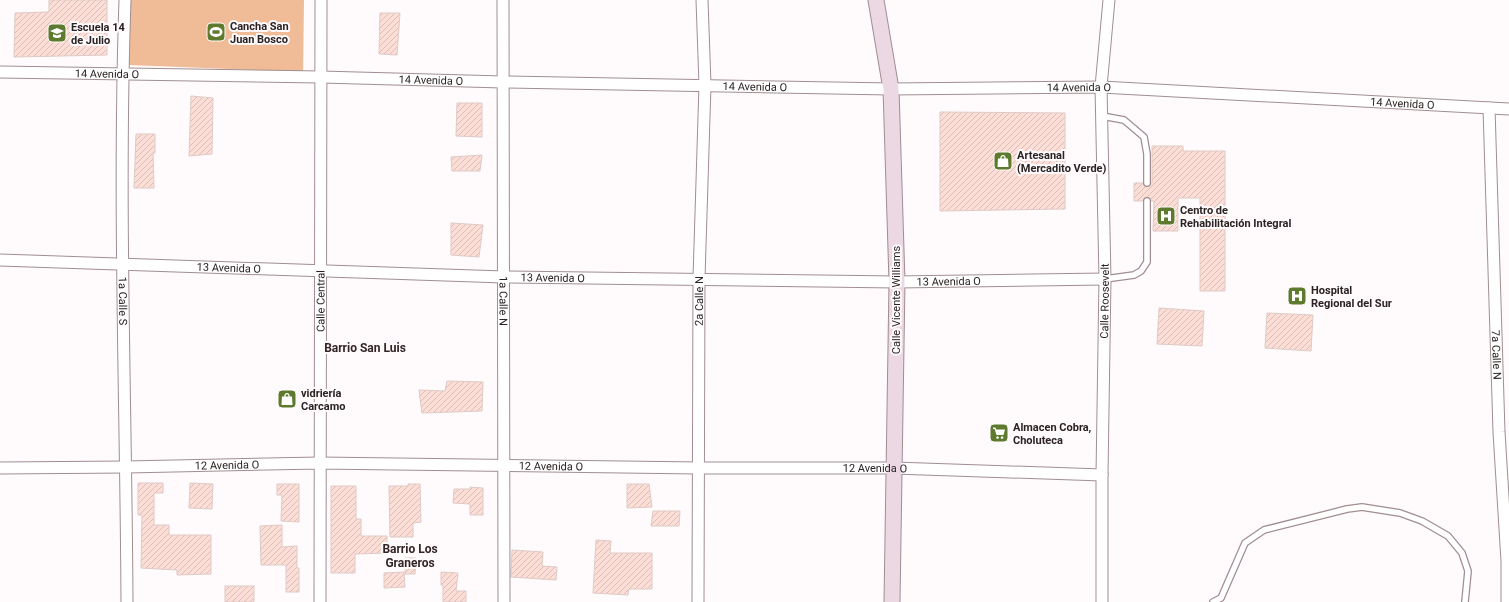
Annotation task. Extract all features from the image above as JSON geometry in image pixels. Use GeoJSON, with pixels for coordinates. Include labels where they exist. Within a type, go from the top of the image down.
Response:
{"type":"FeatureCollection","features":[{"type":"Feature","properties":{"kind":"main road","name":"Calle Vicente Williams"},"geometry":{"type":"LineString","coordinates":[[876,0],[891,89],[897,282],[892,602]]}},
{"type":"Feature","properties":{"kind":"street","name":"1a Calle S"},"geometry":{"type":"LineString","coordinates":[[125,0],[122,74],[123,265],[127,468],[127,602]]}},
{"type":"Feature","properties":{"kind":"street","name":"Calle Central"},"geometry":{"type":"LineString","coordinates":[[320,0],[320,602]]}},
{"type":"Feature","properties":{"kind":"street","name":"1a Calle N"},"geometry":{"type":"LineString","coordinates":[[503,0],[504,602]]}},
{"type":"Feature","properties":{"kind":"street","name":"2a Calle N"},"geometry":{"type":"LineString","coordinates":[[698,602],[699,278],[705,85],[702,0]]}},
{"type":"Feature","properties":{"kind":"street","name":"Calle Roosevelt"},"geometry":{"type":"LineString","coordinates":[[1102,602],[1105,279],[1101,87],[1109,0]]}},
{"type":"Feature","properties":{"kind":"street","name":"14 Avenida O"},"geometry":{"type":"LineString","coordinates":[[0,72],[891,89],[1101,87],[1509,109]]}},
{"type":"Feature","properties":{"kind":"street","name":"7a Calle N"},"geometry":{"type":"LineString","coordinates":[[1489,108],[1505,471],[1507,602]]}},
{"type":"Feature","properties":{"kind":"street","name":"13 Avenida O"},"geometry":{"type":"LineString","coordinates":[[0,260],[320,272],[504,277],[699,278],[897,282],[1105,279]]}},
{"type":"Feature","properties":{"kind":"street","name":"12 Avenida O"},"geometry":{"type":"LineString","coordinates":[[0,468],[127,468],[320,463],[698,468],[894,468],[1102,474]]}},
{"type":"Feature","properties":{"kind":"lane"},"geometry":{"type":"LineString","coordinates":[[1102,116],[1124,120],[1144,137],[1147,154],[1147,183]]}},
{"type":"Feature","properties":{"kind":"lane"},"geometry":{"type":"LineString","coordinates":[[1105,279],[1134,275],[1141,271],[1146,262],[1147,201]]}},
{"type":"Feature","properties":{"kind":"lane"},"geometry":{"type":"LineString","coordinates":[[1214,602],[1221,598],[1245,544],[1264,530],[1347,509],[1362,507],[1400,513],[1422,521],[1448,536],[1462,553],[1468,571],[1465,602]]}},
{"type":"Feature","properties":{"kind":"shaded area","name":"Cancha San Juan Bosco"},"geometry":{"type":"Polygon","coordinates":[[[127,0],[304,0],[303,72],[129,65],[127,0]]]}},
{"type":"Feature","properties":{"kind":"building","name":"Escuela 14 de Julio"},"geometry":{"type":"Polygon","coordinates":[[[49,0],[107,0],[107,55],[14,57],[15,13],[49,12],[49,0]]]}},
{"type":"Feature","properties":{"kind":"building"},"geometry":{"type":"Polygon","coordinates":[[[380,13],[400,13],[397,55],[379,54],[380,13]]]}},
{"type":"Feature","properties":{"kind":"building"},"geometry":{"type":"Polygon","coordinates":[[[191,96],[213,98],[212,154],[189,156],[191,96]]]}},
{"type":"Feature","properties":{"kind":"building"},"geometry":{"type":"Polygon","coordinates":[[[457,103],[482,103],[482,137],[456,136],[457,103]]]}},
{"type":"Feature","properties":{"kind":"building","name":"Artesanal (Mercadito Verde)"},"geometry":{"type":"Polygon","coordinates":[[[940,112],[1065,113],[1065,209],[940,211],[940,112]]]}},
{"type":"Feature","properties":{"kind":"building"},"geometry":{"type":"Polygon","coordinates":[[[136,134],[155,134],[155,153],[153,153],[154,188],[134,188],[136,134]]]}},
{"type":"Feature","properties":{"kind":"building","name":"Centro de Rehabilitación Integral"},"geometry":{"type":"Polygon","coordinates":[[[1152,146],[1183,146],[1183,151],[1225,151],[1225,291],[1200,291],[1200,198],[1178,198],[1178,231],[1153,231],[1154,201],[1151,201],[1147,197],[1143,201],[1134,201],[1134,183],[1143,183],[1147,187],[1152,183],[1152,146]]]}},
{"type":"Feature","properties":{"kind":"building"},"geometry":{"type":"Polygon","coordinates":[[[482,155],[480,171],[452,171],[451,157],[482,155]]]}},
{"type":"Feature","properties":{"kind":"building"},"geometry":{"type":"Polygon","coordinates":[[[451,223],[483,225],[479,257],[451,255],[451,223]]]}},
{"type":"Feature","properties":{"kind":"building"},"geometry":{"type":"Polygon","coordinates":[[[1159,308],[1204,311],[1202,346],[1157,344],[1159,308]]]}},
{"type":"Feature","properties":{"kind":"building"},"geometry":{"type":"Polygon","coordinates":[[[1267,313],[1313,315],[1311,351],[1265,348],[1267,313]]]}},
{"type":"Feature","properties":{"kind":"building"},"geometry":{"type":"Polygon","coordinates":[[[447,381],[483,382],[482,411],[422,413],[419,390],[445,391],[447,381]]]}},
{"type":"Feature","properties":{"kind":"building"},"geometry":{"type":"Polygon","coordinates":[[[138,483],[163,483],[163,493],[154,493],[154,525],[169,525],[169,535],[211,535],[211,574],[177,575],[177,570],[141,568],[142,515],[138,515],[138,483]]]}},
{"type":"Feature","properties":{"kind":"building"},"geometry":{"type":"Polygon","coordinates":[[[190,483],[213,484],[212,509],[189,508],[190,483]]]}},
{"type":"Feature","properties":{"kind":"building"},"geometry":{"type":"Polygon","coordinates":[[[277,484],[299,484],[299,522],[281,521],[282,495],[277,495],[277,484]]]}},
{"type":"Feature","properties":{"kind":"building"},"geometry":{"type":"Polygon","coordinates":[[[408,484],[420,484],[421,522],[413,523],[413,537],[390,537],[389,486],[408,486],[408,484]]]}},
{"type":"Feature","properties":{"kind":"building"},"geometry":{"type":"Polygon","coordinates":[[[627,484],[649,484],[652,507],[627,508],[627,484]]]}},
{"type":"Feature","properties":{"kind":"building"},"geometry":{"type":"Polygon","coordinates":[[[331,486],[356,486],[356,519],[361,519],[361,536],[387,536],[387,553],[355,554],[355,573],[331,573],[331,486]]]}},
{"type":"Feature","properties":{"kind":"building"},"geometry":{"type":"Polygon","coordinates":[[[470,487],[483,488],[483,515],[470,515],[470,504],[453,503],[454,489],[470,489],[470,487]]]}},
{"type":"Feature","properties":{"kind":"building"},"geometry":{"type":"Polygon","coordinates":[[[653,511],[680,511],[679,526],[651,526],[653,511]]]}},
{"type":"Feature","properties":{"kind":"building"},"geometry":{"type":"Polygon","coordinates":[[[282,525],[282,547],[297,546],[299,592],[286,592],[286,565],[261,565],[260,526],[282,525]]]}},
{"type":"Feature","properties":{"kind":"building"},"geometry":{"type":"Polygon","coordinates":[[[596,540],[611,541],[610,553],[652,553],[652,589],[629,589],[628,595],[593,593],[596,540]]]}},
{"type":"Feature","properties":{"kind":"building"},"geometry":{"type":"Polygon","coordinates":[[[512,550],[543,552],[542,566],[557,567],[556,580],[511,577],[512,550]]]}},
{"type":"Feature","properties":{"kind":"building"},"geometry":{"type":"Polygon","coordinates":[[[405,558],[416,558],[415,574],[405,574],[405,558]]]}},
{"type":"Feature","properties":{"kind":"building"},"geometry":{"type":"Polygon","coordinates":[[[404,572],[405,587],[384,588],[384,573],[404,572]]]}},
{"type":"Feature","properties":{"kind":"building"},"geometry":{"type":"Polygon","coordinates":[[[441,572],[458,573],[456,591],[466,591],[466,602],[443,602],[441,572]]]}},
{"type":"Feature","properties":{"kind":"building"},"geometry":{"type":"Polygon","coordinates":[[[225,586],[254,586],[254,602],[225,602],[225,586]]]}},
{"type":"Feature","properties":{"kind":"place","name":"Cancha San Juan Bosco"},"geometry":{"type":"Point","coordinates":[216,32]}},
{"type":"Feature","properties":{"kind":"place","name":"Escuela 14 de Julio"},"geometry":{"type":"Point","coordinates":[57,33]}},
{"type":"Feature","properties":{"kind":"place","name":"Artesanal (Mercadito Verde)"},"geometry":{"type":"Point","coordinates":[1003,161]}},
{"type":"Feature","properties":{"kind":"place","name":"Centro de Rehabilitación Integral"},"geometry":{"type":"Point","coordinates":[1166,216]}},
{"type":"Feature","properties":{"kind":"place","name":"Hospital Regional del Sur"},"geometry":{"type":"Point","coordinates":[1297,296]}},
{"type":"Feature","properties":{"kind":"place","name":"vidriería Carcamo"},"geometry":{"type":"Point","coordinates":[287,399]}},
{"type":"Feature","properties":{"kind":"place","name":"Almacen Cobra, Choluteca"},"geometry":{"type":"Point","coordinates":[999,433]}},
{"type":"Feature","properties":{"kind":"district","name":"Barrio San Luis"},"geometry":{"type":"Point","coordinates":[365,348]}},
{"type":"Feature","properties":{"kind":"district","name":"Barrio Los Graneros"},"geometry":{"type":"Point","coordinates":[410,556]}}]}
